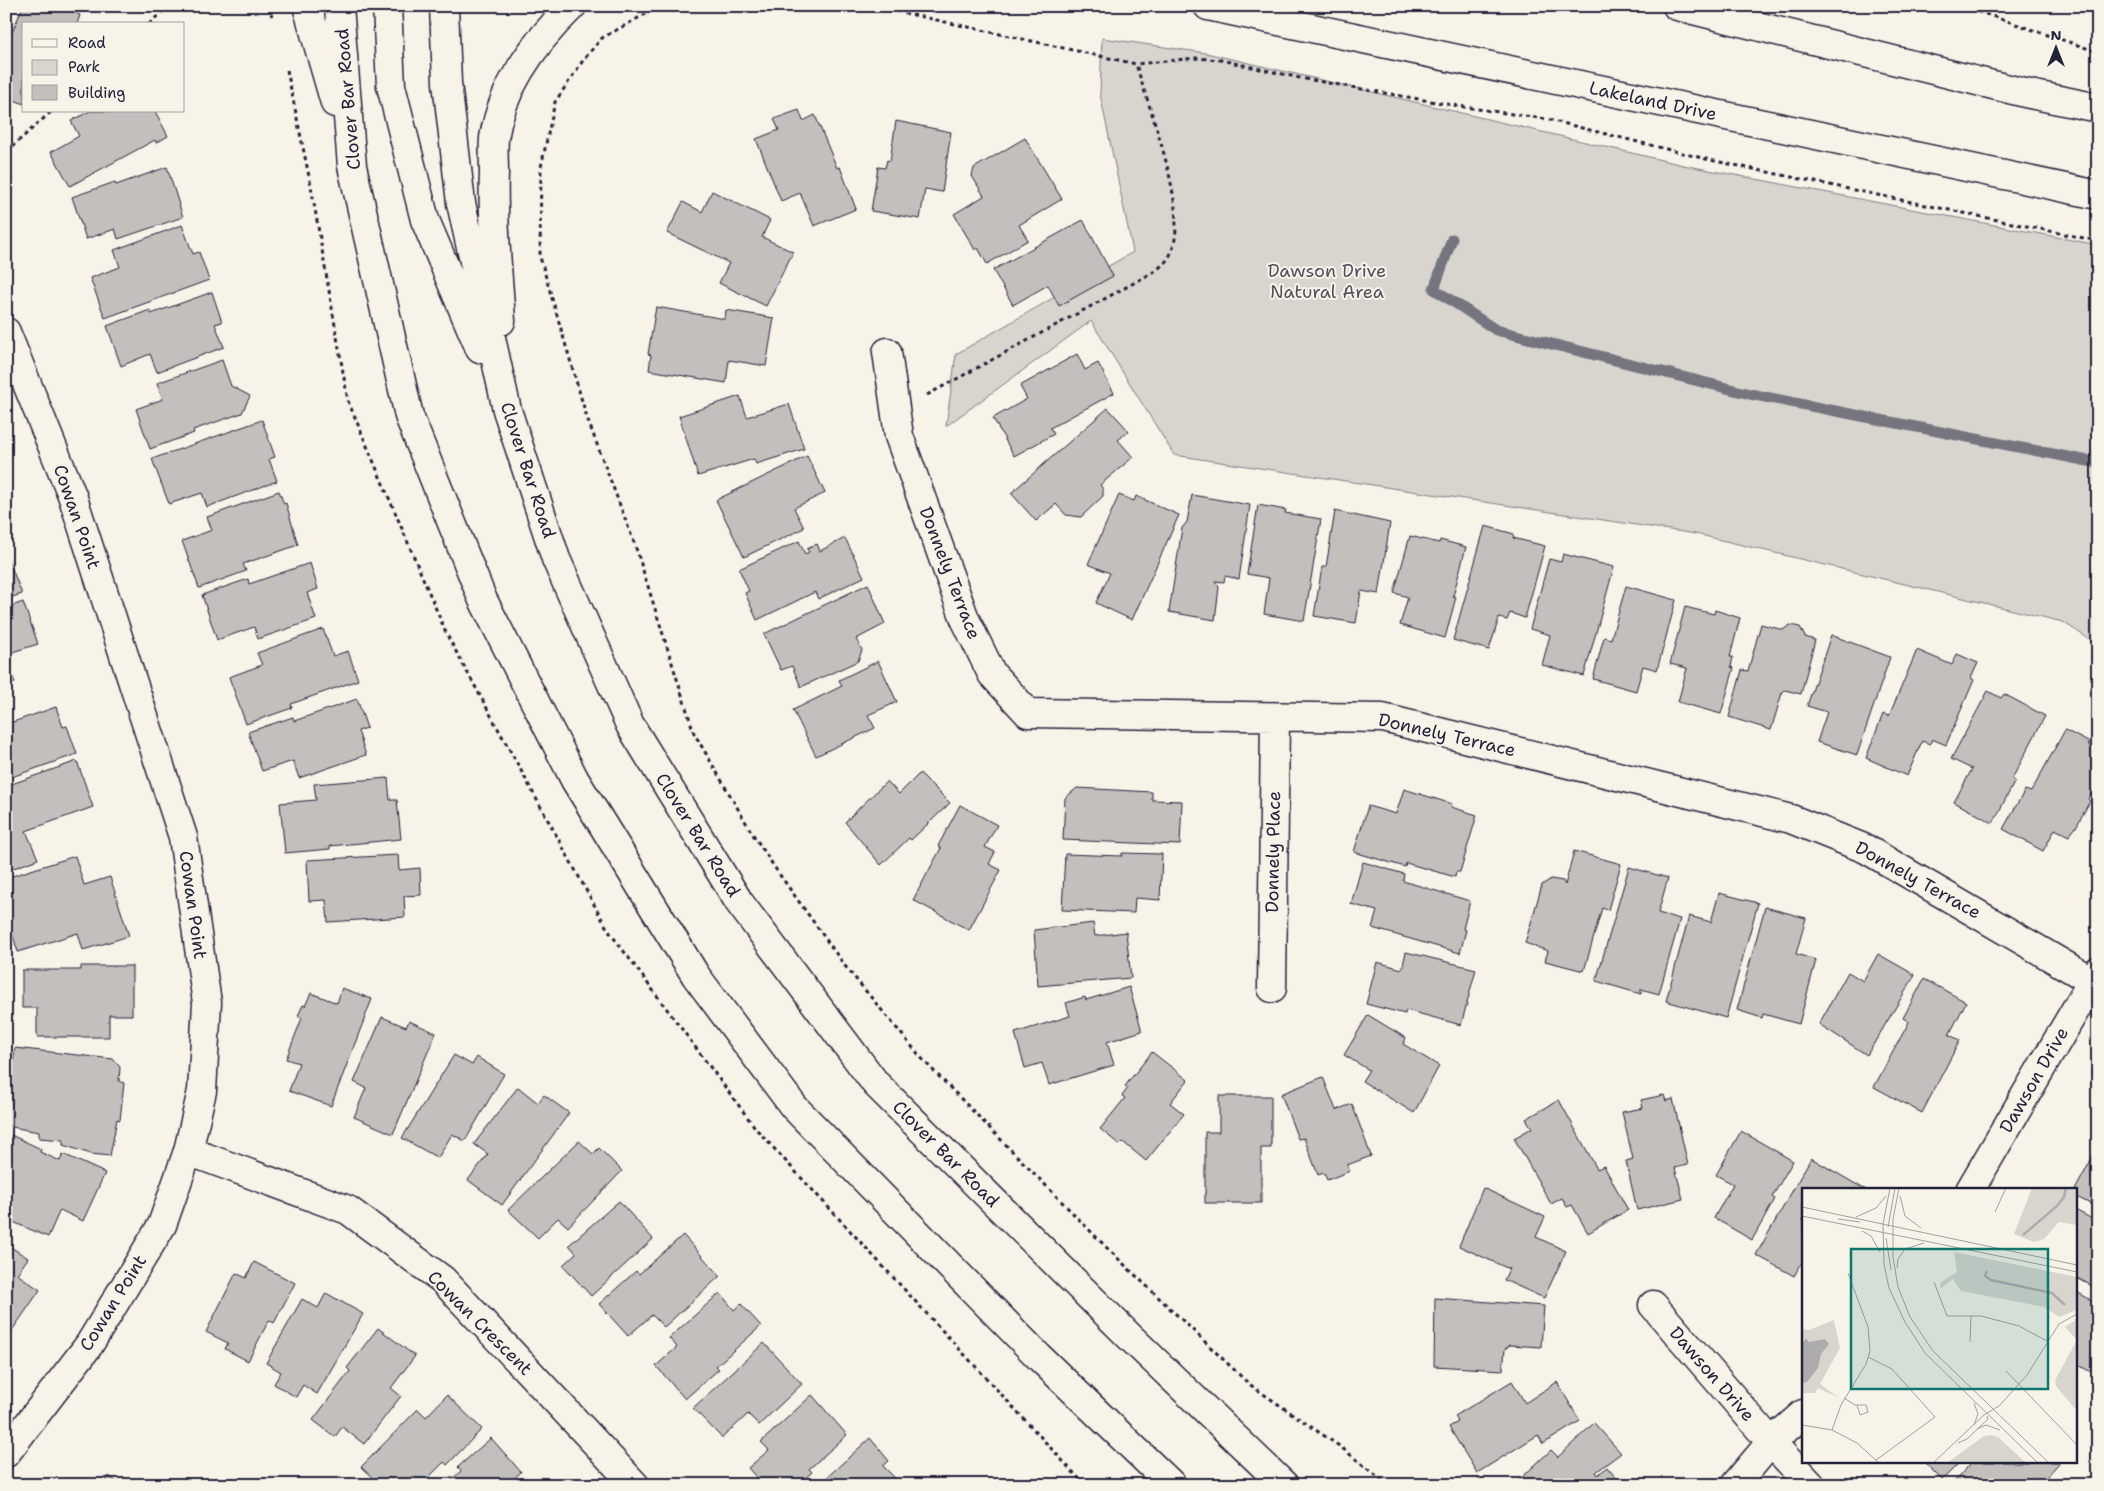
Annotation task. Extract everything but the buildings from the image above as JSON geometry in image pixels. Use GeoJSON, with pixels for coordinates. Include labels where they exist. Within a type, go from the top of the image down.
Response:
{"type":"FeatureCollection","features":[{"type":"Feature","properties":{"kind":"main road"},"geometry":{"type":"LineString","coordinates":[[307,6],[352,166]]}},
{"type":"Feature","properties":{"kind":"main road","name":"Clover Bar Road"},"geometry":{"type":"LineString","coordinates":[[339,6],[352,166],[409,416],[482,598],[576,780],[696,976],[794,1107],[1039,1357],[1172,1485]]}},
{"type":"Feature","properties":{"kind":"main road"},"geometry":{"type":"LineString","coordinates":[[386,6],[391,86],[425,220],[507,410]]}},
{"type":"Feature","properties":{"kind":"main road","name":"Clover Bar Road"},"geometry":{"type":"LineString","coordinates":[[444,6],[447,84],[461,203],[507,410],[556,559],[630,725],[739,902],[876,1084],[1129,1336],[1284,1485]]}},
{"type":"Feature","properties":{"kind":"main road"},"geometry":{"type":"LineString","coordinates":[[507,410],[493,200],[494,138],[509,94],[531,52],[551,27],[572,6]]}},
{"type":"Feature","properties":{"kind":"main road","name":"Lakeland Drive"},"geometry":{"type":"LineString","coordinates":[[1208,6],[2098,195]]}},
{"type":"Feature","properties":{"kind":"main road"},"geometry":{"type":"LineString","coordinates":[[1677,6],[2025,93],[2098,108]]}},
{"type":"Feature","properties":{"kind":"main road","name":"Cowan Point"},"geometry":{"type":"LineString","coordinates":[[6,332],[72,495],[183,836],[207,1003],[202,1091],[188,1150],[162,1225],[89,1345],[6,1452]]}},
{"type":"Feature","properties":{"kind":"main road","name":"Donnely Terrace"},"geometry":{"type":"LineString","coordinates":[[887,352],[899,436],[964,619],[992,674],[1028,713],[1383,718],[1791,819],[1866,849],[2095,976]]}},
{"type":"Feature","properties":{"kind":"main road","name":"Donnely Place"},"geometry":{"type":"LineString","coordinates":[[1272,988],[1275,717]]}},
{"type":"Feature","properties":{"kind":"main road","name":"Dawson Drive"},"geometry":{"type":"LineString","coordinates":[[1971,1188],[2095,976]]}},
{"type":"Feature","properties":{"kind":"main road","name":"Cowan Crescent"},"geometry":{"type":"LineString","coordinates":[[188,1150],[348,1210],[443,1280],[635,1485]]}},
{"type":"Feature","properties":{"kind":"main road","name":"Dawson Drive"},"geometry":{"type":"LineString","coordinates":[[1653,1305],[1771,1442],[1811,1485]]}},
{"type":"Feature","properties":{"kind":"main road"},"geometry":{"type":"LineString","coordinates":[[1735,1485],[1771,1442],[1802,1415]]}},
{"type":"Feature","properties":{"kind":"path"},"geometry":{"type":"LineString","coordinates":[[151,22],[168,6]]}},
{"type":"Feature","properties":{"kind":"path"},"geometry":{"type":"LineString","coordinates":[[660,6],[602,38],[584,59],[555,102],[541,167],[540,257],[587,418],[635,545],[694,733],[752,833],[777,871],[845,966],[924,1061],[1107,1248],[1248,1384],[1342,1448],[1388,1485]]}},
{"type":"Feature","properties":{"kind":"path"},"geometry":{"type":"LineString","coordinates":[[873,6],[1136,64],[1196,58],[1221,60],[1318,81],[1458,106],[1546,119],[1710,160],[2098,241]]}},
{"type":"Feature","properties":{"kind":"path"},"geometry":{"type":"LineString","coordinates":[[1954,6],[1986,14],[2098,52]]}},
{"type":"Feature","properties":{"kind":"path"},"geometry":{"type":"LineString","coordinates":[[963,376],[1143,278],[1159,268],[1171,255],[1176,237],[1177,219],[1170,181],[1136,64]]}},
{"type":"Feature","properties":{"kind":"path"},"geometry":{"type":"LineString","coordinates":[[6,152],[51,112]]}},
{"type":"Feature","properties":{"kind":"green space","name":"Dawson Drive Natural Area"},"geometry":{"type":"Polygon","coordinates":[[[1102,38],[1206,53],[1683,165],[2098,245],[2098,645],[2063,622],[1696,534],[1174,455],[1091,321],[946,426],[956,354],[1133,252],[1100,94],[1102,38]]]}},
{"type":"Feature","properties":{"kind":"waterway"},"geometry":{"type":"LineString","coordinates":[[1452,239],[1434,289],[1496,330],[1750,394],[2098,463]]}}]}
